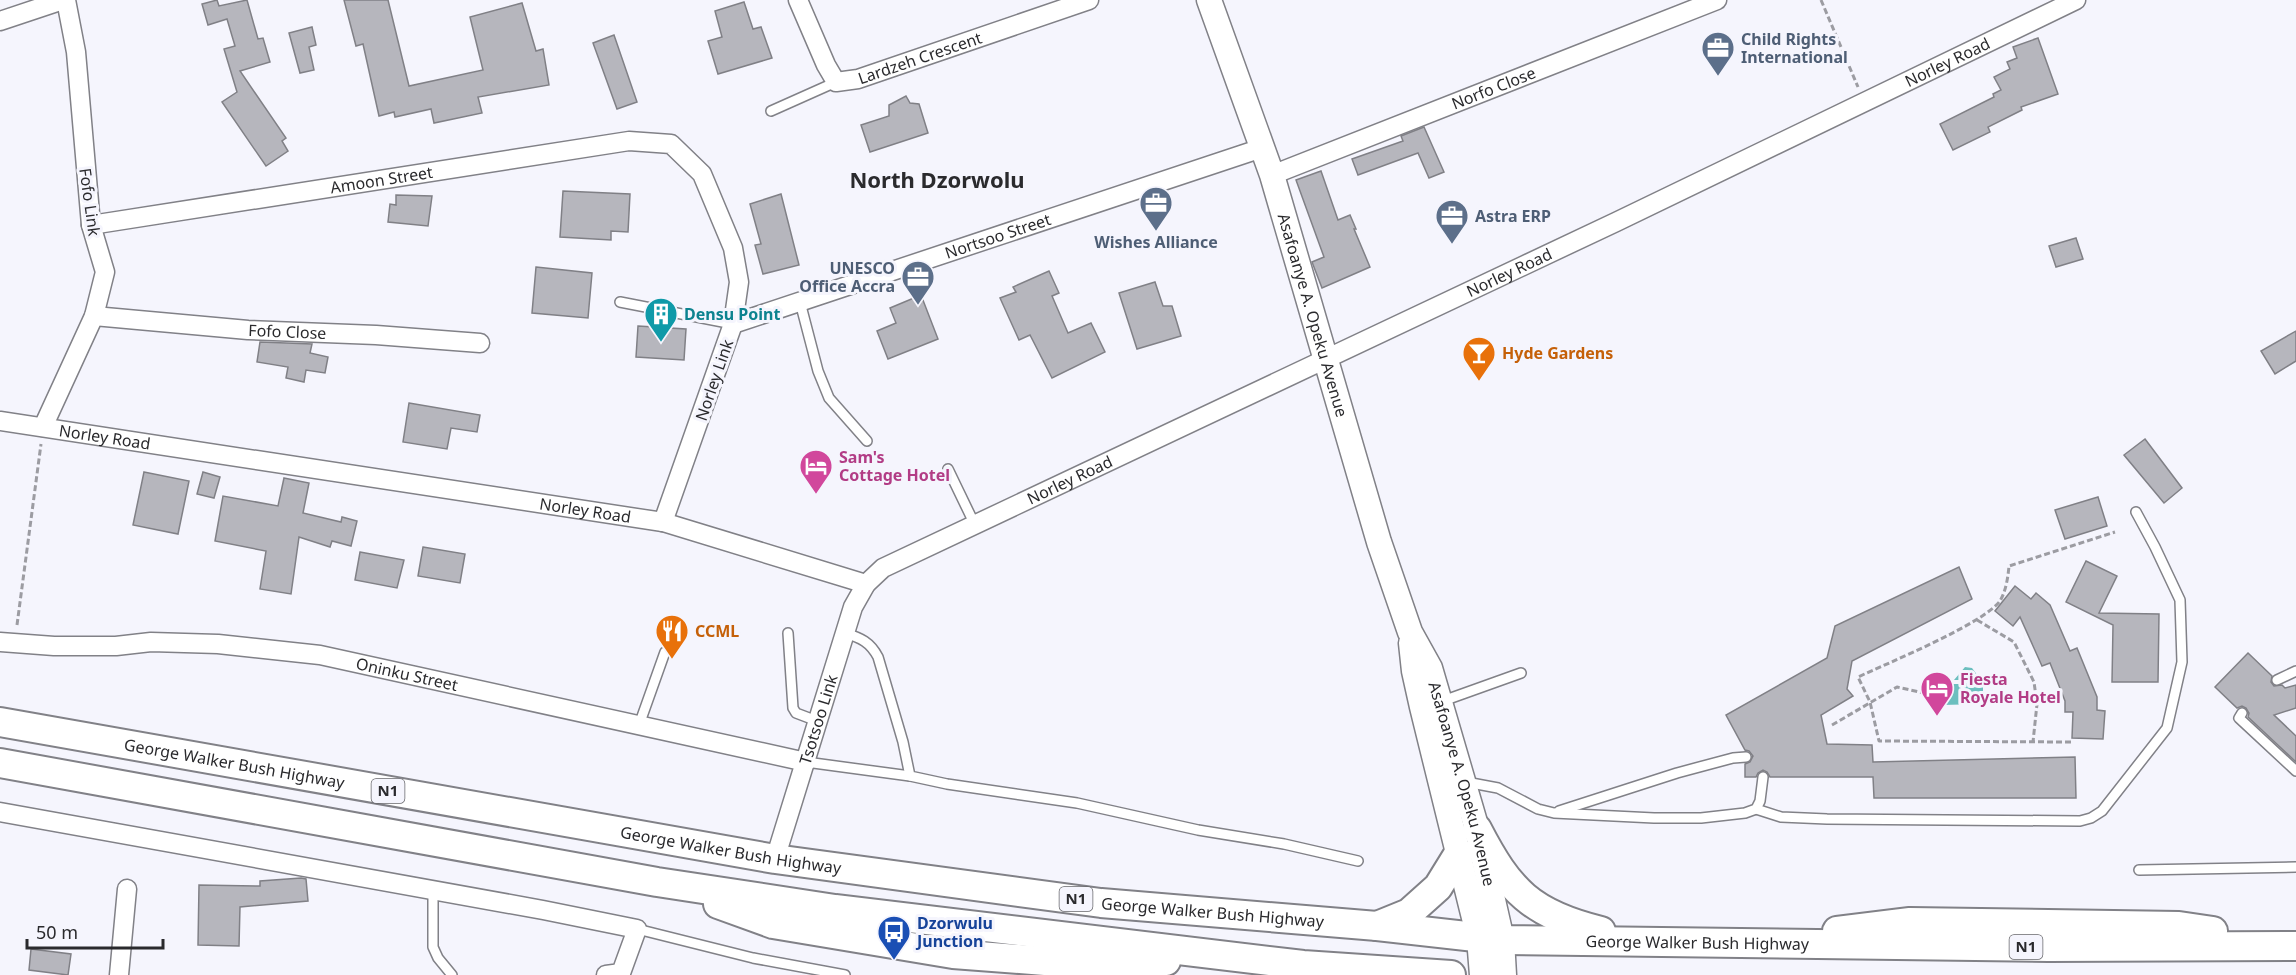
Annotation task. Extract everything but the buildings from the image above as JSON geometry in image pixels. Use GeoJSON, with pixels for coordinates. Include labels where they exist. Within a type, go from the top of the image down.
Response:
{"type":"FeatureCollection","features":[{"type":"Feature","properties":{"kind":"highway","name":"George Walker Bush Highway"},"geometry":{"type":"LineString","coordinates":[[0,722],[775,859],[1101,903],[1377,926],[1491,939],[1757,944],[1866,926],[1910,922],[2179,926],[2295,946]]}},
{"type":"Feature","properties":{"kind":"highway"},"geometry":{"type":"LineString","coordinates":[[0,763],[657,882],[772,924],[953,954],[1097,965],[1221,955],[1303,964],[1451,975]]}},
{"type":"Feature","properties":{"kind":"highway"},"geometry":{"type":"LineString","coordinates":[[1477,829],[1510,884],[1538,908],[1569,923],[1650,943]]}},
{"type":"Feature","properties":{"kind":"highway"},"geometry":{"type":"LineString","coordinates":[[1377,926],[1409,913],[1438,887],[1459,853]]}},
{"type":"Feature","properties":{"kind":"highway"},"geometry":{"type":"LineString","coordinates":[[1303,964],[1338,975]]}},
{"type":"Feature","properties":{"kind":"main road","name":"Asafoanye A. Opeku Avenue"},"geometry":{"type":"LineString","coordinates":[[1209,0],[1272,175],[1379,542],[1410,632],[1430,668],[1477,829],[1491,939]]}},
{"type":"Feature","properties":{"kind":"main road","name":"Asafoanye A. Opeku Avenue"},"geometry":{"type":"LineString","coordinates":[[1410,632],[1416,680],[1459,853],[1491,939]]}},
{"type":"Feature","properties":{"kind":"main road"},"geometry":{"type":"LineString","coordinates":[[1482,975],[1491,939]]}},
{"type":"Feature","properties":{"kind":"main road"},"geometry":{"type":"LineString","coordinates":[[1491,939],[1504,975]]}},
{"type":"Feature","properties":{"kind":"street"},"geometry":{"type":"LineString","coordinates":[[0,21],[65,0]]}},
{"type":"Feature","properties":{"kind":"street","name":"Fofo Link"},"geometry":{"type":"LineString","coordinates":[[43,427],[94,316],[105,273],[91,225],[86,192],[76,52],[65,0]]}},
{"type":"Feature","properties":{"kind":"street","name":"Lardzeh Crescent"},"geometry":{"type":"LineString","coordinates":[[798,0],[826,65],[836,82],[858,78],[1089,0]]}},
{"type":"Feature","properties":{"kind":"street","name":"Norfo Close"},"geometry":{"type":"LineString","coordinates":[[1272,175],[1718,0]]}},
{"type":"Feature","properties":{"kind":"street","name":"Norley Road"},"geometry":{"type":"LineString","coordinates":[[0,421],[663,522],[866,584],[884,568],[1616,222],[2076,0]]}},
{"type":"Feature","properties":{"kind":"street","name":"Amoon Street"},"geometry":{"type":"LineString","coordinates":[[91,225],[629,141],[672,144]]}},
{"type":"Feature","properties":{"kind":"street","name":"Norley Link"},"geometry":{"type":"LineString","coordinates":[[663,522],[733,324],[739,282],[733,248],[702,174],[672,144]]}},
{"type":"Feature","properties":{"kind":"street","name":"Nortsoo Street"},"geometry":{"type":"LineString","coordinates":[[733,324],[1262,148]]}},
{"type":"Feature","properties":{"kind":"street","name":"Fofo Close"},"geometry":{"type":"LineString","coordinates":[[94,316],[248,330],[376,335],[480,343]]}},
{"type":"Feature","properties":{"kind":"street","name":"Tsotsoo Link"},"geometry":{"type":"LineString","coordinates":[[775,859],[853,607],[866,584]]}},
{"type":"Feature","properties":{"kind":"street","name":"Oninku Street"},"geometry":{"type":"LineString","coordinates":[[7,643],[85,646],[116,646],[150,642],[218,644],[320,655],[806,762]]}},
{"type":"Feature","properties":{"kind":"street"},"geometry":{"type":"LineString","coordinates":[[0,812],[637,929],[620,975]]}},
{"type":"Feature","properties":{"kind":"street"},"geometry":{"type":"LineString","coordinates":[[119,975],[127,889]]}},
{"type":"Feature","properties":{"kind":"lane"},"geometry":{"type":"LineString","coordinates":[[771,111],[836,82]]}},
{"type":"Feature","properties":{"kind":"lane"},"geometry":{"type":"LineString","coordinates":[[620,302],[733,324]]}},
{"type":"Feature","properties":{"kind":"lane"},"geometry":{"type":"LineString","coordinates":[[800,302],[818,371],[829,398],[867,441]]}},
{"type":"Feature","properties":{"kind":"lane"},"geometry":{"type":"LineString","coordinates":[[948,469],[975,525]]}},
{"type":"Feature","properties":{"kind":"lane"},"geometry":{"type":"LineString","coordinates":[[1462,781],[1498,788],[1538,808],[1554,813],[1701,818],[1745,813],[1756,809],[1781,817],[1955,821],[2079,821],[2091,818],[2102,811],[2167,728],[2182,662],[2180,600],[2156,547],[2136,512]]}},
{"type":"Feature","properties":{"kind":"lane"},"geometry":{"type":"LineString","coordinates":[[788,633],[793,708],[796,713],[817,722]]}},
{"type":"Feature","properties":{"kind":"lane"},"geometry":{"type":"LineString","coordinates":[[845,633],[865,640],[872,646],[878,657],[903,742],[910,776]]}},
{"type":"Feature","properties":{"kind":"lane"},"geometry":{"type":"LineString","coordinates":[[639,725],[665,652]]}},
{"type":"Feature","properties":{"kind":"lane"},"geometry":{"type":"LineString","coordinates":[[2277,680],[2296,671]]}},
{"type":"Feature","properties":{"kind":"lane"},"geometry":{"type":"LineString","coordinates":[[1440,702],[1521,673]]}},
{"type":"Feature","properties":{"kind":"lane"},"geometry":{"type":"LineString","coordinates":[[2242,713],[2239,718],[2296,771]]}},
{"type":"Feature","properties":{"kind":"lane"},"geometry":{"type":"LineString","coordinates":[[1554,813],[1677,773],[1733,758],[1746,758]]}},
{"type":"Feature","properties":{"kind":"lane"},"geometry":{"type":"LineString","coordinates":[[806,762],[1077,803],[1198,830],[1284,844],[1358,861]]}},
{"type":"Feature","properties":{"kind":"lane"},"geometry":{"type":"LineString","coordinates":[[1756,809],[1760,801],[1763,777]]}},
{"type":"Feature","properties":{"kind":"lane"},"geometry":{"type":"LineString","coordinates":[[2139,870],[2296,867]]}},
{"type":"Feature","properties":{"kind":"lane"},"geometry":{"type":"LineString","coordinates":[[433,891],[434,947],[438,958],[452,975]]}},
{"type":"Feature","properties":{"kind":"lane"},"geometry":{"type":"LineString","coordinates":[[637,929],[753,958],[845,975]]}},
{"type":"Feature","properties":{"kind":"path"},"geometry":{"type":"LineString","coordinates":[[1821,0],[1864,102]]}},
{"type":"Feature","properties":{"kind":"path"},"geometry":{"type":"LineString","coordinates":[[7,643],[43,427]]}},
{"type":"Feature","properties":{"kind":"path"},"geometry":{"type":"LineString","coordinates":[[2071,742],[1880,741],[1870,702],[1858,677],[1977,620],[2000,601],[2007,583],[2009,566],[2115,532]]}},
{"type":"Feature","properties":{"kind":"path"},"geometry":{"type":"LineString","coordinates":[[1977,620],[2014,642],[2034,682],[2037,704],[2033,742]]}},
{"type":"Feature","properties":{"kind":"path"},"geometry":{"type":"LineString","coordinates":[[1832,725],[1897,687],[1928,694]]}},
{"type":"Feature","properties":{"kind":"water"},"geometry":{"type":"Polygon","coordinates":[[[1965,667],[1972,668],[1981,680],[1973,680],[1973,684],[1983,684],[1983,704],[1942,705],[1942,684],[1966,684],[1966,680],[1954,680],[1965,667]]]}},
{"type":"Feature","properties":{"kind":"place","name":"Child Rights International"},"geometry":{"type":"Point","coordinates":[1718,77]}},
{"type":"Feature","properties":{"kind":"place","name":"Wishes Alliance"},"geometry":{"type":"Point","coordinates":[1156,232]}},
{"type":"Feature","properties":{"kind":"place","name":"Astra ERP"},"geometry":{"type":"Point","coordinates":[1452,245]}},
{"type":"Feature","properties":{"kind":"place","name":"UNESCO Office Accra"},"geometry":{"type":"Point","coordinates":[918,306]}},
{"type":"Feature","properties":{"kind":"place","name":"Densu Point"},"geometry":{"type":"Point","coordinates":[661,343]}},
{"type":"Feature","properties":{"kind":"place","name":"Hyde Gardens"},"geometry":{"type":"Point","coordinates":[1479,382]}},
{"type":"Feature","properties":{"kind":"place","name":"Sam's Cottage Hotel"},"geometry":{"type":"Point","coordinates":[816,495]}},
{"type":"Feature","properties":{"kind":"place","name":"CCML"},"geometry":{"type":"Point","coordinates":[672,660]}},
{"type":"Feature","properties":{"kind":"place","name":"Fiesta Royale Hotel"},"geometry":{"type":"Point","coordinates":[1937,717]}},
{"type":"Feature","properties":{"kind":"place","name":"Dzorwulu Junction"},"geometry":{"type":"Point","coordinates":[894,961]}},
{"type":"Feature","properties":{"kind":"district","name":"North Dzorwolu"},"geometry":{"type":"Point","coordinates":[937,180]}}]}
